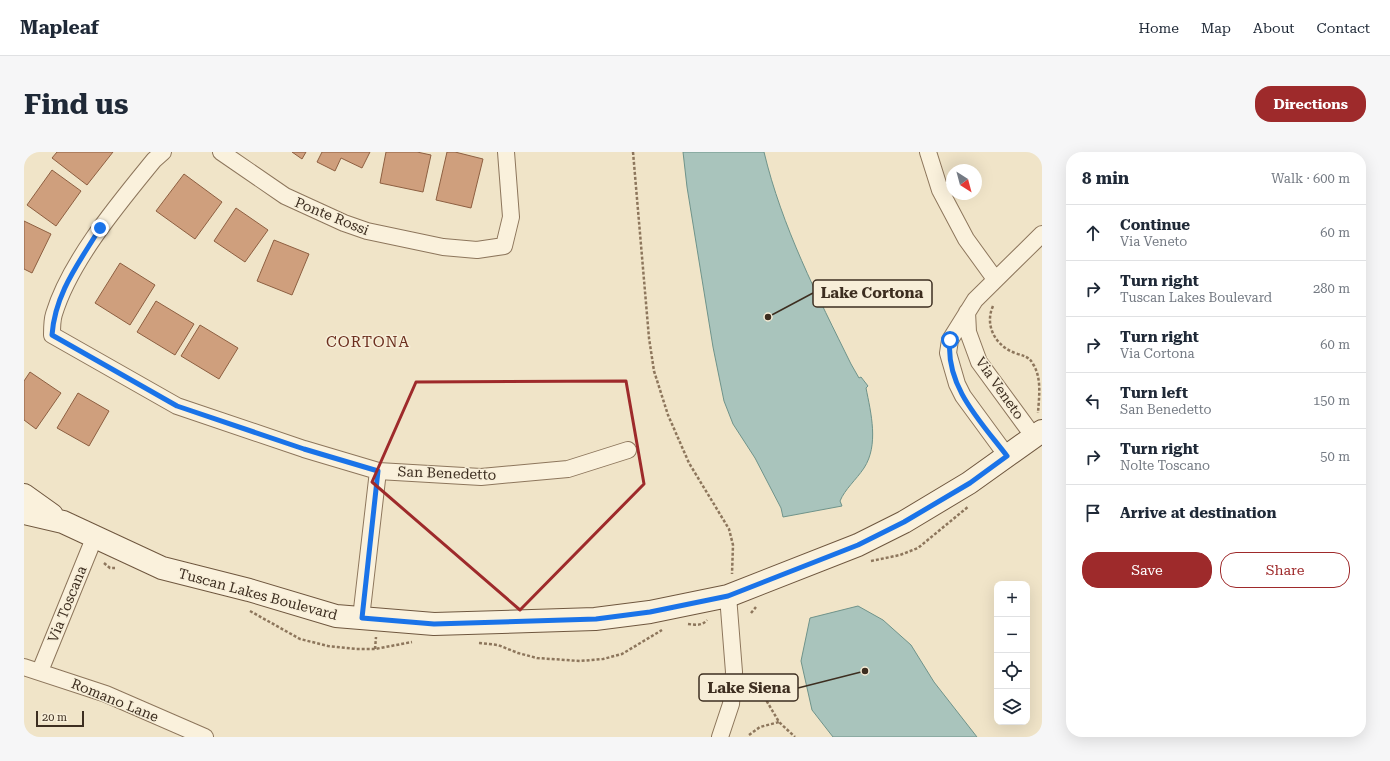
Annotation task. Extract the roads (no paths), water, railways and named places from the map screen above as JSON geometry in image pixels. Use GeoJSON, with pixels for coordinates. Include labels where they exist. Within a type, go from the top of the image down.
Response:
{"type":"FeatureCollection","features":[{"type":"Feature","properties":{"kind":"street","name":"San Benedetto"},"geometry":{"type":"LineString","coordinates":[[164,152],[141,176],[100,228],[66,283],[53,315],[52,335],[177,406],[304,449],[378,471],[481,477],[568,469],[628,450]]}},
{"type":"Feature","properties":{"kind":"street","name":"Ponte Rossi"},"geometry":{"type":"LineString","coordinates":[[221,152],[285,196],[318,212],[362,229],[443,247],[477,250],[504,246],[511,217],[506,152]]}},
{"type":"Feature","properties":{"kind":"street"},"geometry":{"type":"LineString","coordinates":[[928,152],[940,190],[966,239],[995,279]]}},
{"type":"Feature","properties":{"kind":"street"},"geometry":{"type":"LineString","coordinates":[[1007,456],[963,396],[952,372],[948,353],[950,340],[975,300],[1042,234]]}},
{"type":"Feature","properties":{"kind":"street","name":"Via Veneto"},"geometry":{"type":"LineString","coordinates":[[967,312],[968,332],[979,362],[1038,427]]}},
{"type":"Feature","properties":{"kind":"street","name":"Tuscan Lakes Boulevard"},"geometry":{"type":"LineString","coordinates":[[24,513],[63,522],[162,568],[249,590],[336,616],[434,624],[596,619],[650,612],[858,545],[904,522],[970,483],[1007,456],[1038,427]]}},
{"type":"Feature","properties":{"kind":"street"},"geometry":{"type":"LineString","coordinates":[[362,618],[378,471]]}},
{"type":"Feature","properties":{"kind":"street","name":"Tuscan Lakes Boulevard"},"geometry":{"type":"LineString","coordinates":[[24,495],[63,522]]}},
{"type":"Feature","properties":{"kind":"street","name":"Via Toscana"},"geometry":{"type":"LineString","coordinates":[[40,671],[95,536]]}},
{"type":"Feature","properties":{"kind":"street"},"geometry":{"type":"LineString","coordinates":[[720,737],[731,704],[734,672],[730,587]]}},
{"type":"Feature","properties":{"kind":"street","name":"Romano Lane"},"geometry":{"type":"LineString","coordinates":[[24,667],[40,671],[106,694],[205,737]]}},
{"type":"Feature","properties":{"kind":"water"},"geometry":{"type":"Polygon","coordinates":[[[683,152],[764,152],[780,207],[790,234],[851,364],[859,378],[861,377],[868,386],[866,388],[872,418],[873,439],[869,459],[858,477],[842,497],[840,501],[842,506],[783,517],[781,508],[755,458],[733,424],[724,401],[713,347],[687,187],[683,152]]]}},
{"type":"Feature","properties":{"kind":"water"},"geometry":{"type":"Polygon","coordinates":[[[858,606],[883,620],[911,645],[934,682],[977,737],[833,737],[812,710],[801,661],[810,618],[858,606]]]}},
{"type":"Feature","properties":{"kind":"place","name":"Lake Cortona"},"geometry":{"type":"Point","coordinates":[768,317]}},
{"type":"Feature","properties":{"kind":"place","name":"Lake Siena"},"geometry":{"type":"Point","coordinates":[865,671]}},
{"type":"Feature","properties":{"kind":"district","name":"CORTONA"},"geometry":{"type":"Point","coordinates":[368,342]}}]}
